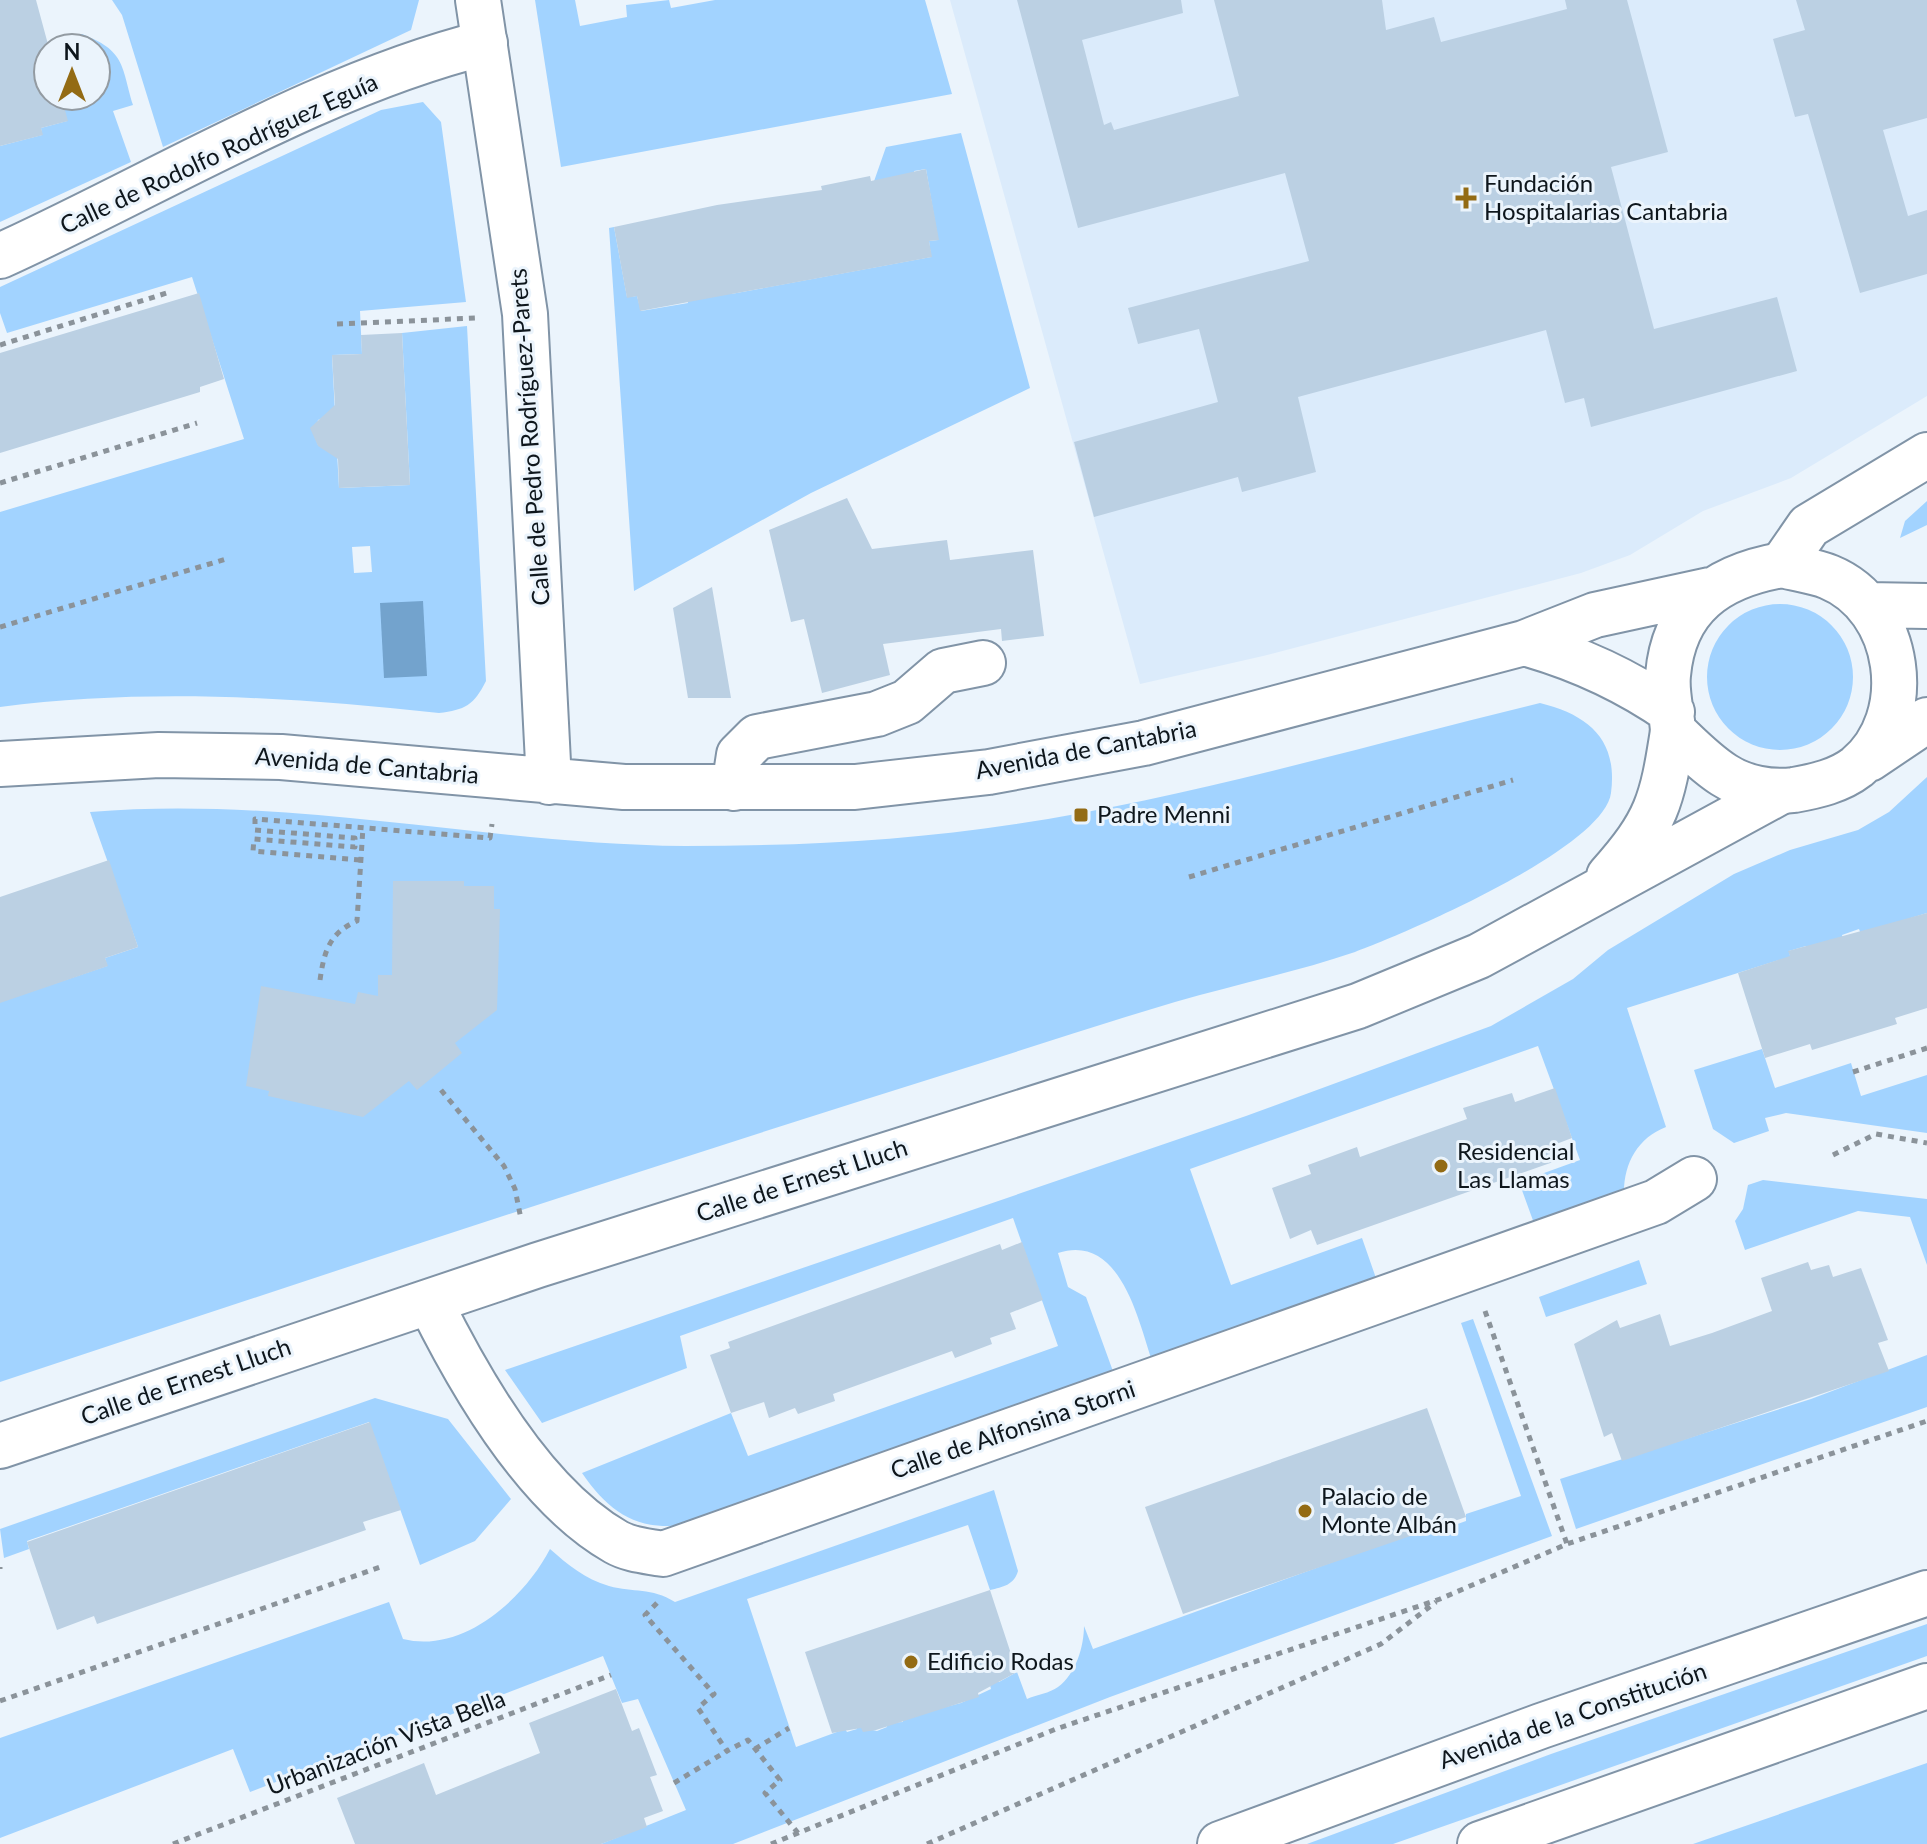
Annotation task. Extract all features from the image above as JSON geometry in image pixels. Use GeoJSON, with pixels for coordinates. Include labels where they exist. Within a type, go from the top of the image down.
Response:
{"type":"FeatureCollection","features":[{"type":"Feature","properties":{"kind":"main road","name":"Calle de Pedro Rodríguez-Parets"},"geometry":{"type":"LineString","coordinates":[[478,0],[525,314],[549,782]]}},
{"type":"Feature","properties":{"kind":"main road","name":"Calle de Rodolfo Rodríguez Eguía"},"geometry":{"type":"LineString","coordinates":[[0,256],[246,136],[399,70],[485,43]]}},
{"type":"Feature","properties":{"kind":"main road"},"geometry":{"type":"LineString","coordinates":[[1782,565],[1809,526],[1927,455]]}},
{"type":"Feature","properties":{"kind":"main road"},"geometry":{"type":"LineString","coordinates":[[1857,767],[1880,738],[1894,705],[1895,670],[1889,647],[1867,605],[1831,577],[1782,565],[1746,571],[1710,590],[1687,615],[1673,646],[1667,679],[1673,721],[1725,777],[1751,787],[1780,792],[1820,786],[1857,767],[1927,720]]}},
{"type":"Feature","properties":{"kind":"main road","name":"Avenida de Cantabria"},"geometry":{"type":"LineString","coordinates":[[0,764],[159,755],[281,757],[549,782],[734,788],[870,785],[989,772],[1144,743],[1524,643],[1595,615],[1710,590]]}},
{"type":"Feature","properties":{"kind":"main road"},"geometry":{"type":"LineString","coordinates":[[1867,605],[1927,606]]}},
{"type":"Feature","properties":{"kind":"main road","name":"Avenida de Cantabria"},"geometry":{"type":"LineString","coordinates":[[1524,643],[1565,654],[1608,674],[1673,721]]}},
{"type":"Feature","properties":{"kind":"main road"},"geometry":{"type":"LineString","coordinates":[[734,788],[739,755],[757,737],[877,714],[907,702],[943,671],[983,663]]}},
{"type":"Feature","properties":{"kind":"main road","name":"Calle de Ernest Lluch"},"geometry":{"type":"LineString","coordinates":[[1594,893],[1642,838],[1663,793],[1673,721]]}},
{"type":"Feature","properties":{"kind":"main road","name":"Calle de Ernest Lluch"},"geometry":{"type":"LineString","coordinates":[[0,1446],[430,1302],[1358,1006],[1479,956],[1780,792]]}},
{"type":"Feature","properties":{"kind":"main road","name":"Calle de Alfonsina Storni"},"geometry":{"type":"LineString","coordinates":[[430,1302],[453,1349],[528,1464],[555,1492],[617,1543],[663,1554],[1470,1270],[1656,1202],[1694,1179]]}},
{"type":"Feature","properties":{"kind":"main road","name":"Avenida de la Constitución"},"geometry":{"type":"LineString","coordinates":[[1220,1844],[1541,1726],[1927,1593]]}},
{"type":"Feature","properties":{"kind":"main road"},"geometry":{"type":"LineString","coordinates":[[1480,1844],[1927,1686]]}},
{"type":"Feature","properties":{"kind":"path"},"geometry":{"type":"LineString","coordinates":[[0,345],[170,292]]}},
{"type":"Feature","properties":{"kind":"path"},"geometry":{"type":"LineString","coordinates":[[337,324],[465,319]]}},
{"type":"Feature","properties":{"kind":"path"},"geometry":{"type":"LineString","coordinates":[[0,483],[197,423]]}},
{"type":"Feature","properties":{"kind":"path"},"geometry":{"type":"LineString","coordinates":[[0,627],[226,559]]}},
{"type":"Feature","properties":{"kind":"path"},"geometry":{"type":"LineString","coordinates":[[1189,877],[1513,780]]}},
{"type":"Feature","properties":{"kind":"path"},"geometry":{"type":"LineString","coordinates":[[360,860],[253,851],[254,839],[355,847],[355,838],[255,830],[255,819],[490,838],[492,824]]}},
{"type":"Feature","properties":{"kind":"path"},"geometry":{"type":"LineString","coordinates":[[320,980],[324,950],[338,932],[357,921],[363,827]]}},
{"type":"Feature","properties":{"kind":"path"},"geometry":{"type":"LineString","coordinates":[[1853,1072],[1927,1048]]}},
{"type":"Feature","properties":{"kind":"path"},"geometry":{"type":"LineString","coordinates":[[441,1090],[504,1166],[515,1189],[521,1219]]}},
{"type":"Feature","properties":{"kind":"path"},"geometry":{"type":"LineString","coordinates":[[1833,1155],[1876,1134],[1927,1143]]}},
{"type":"Feature","properties":{"kind":"path"},"geometry":{"type":"LineString","coordinates":[[1470,1270],[1567,1544]]}},
{"type":"Feature","properties":{"kind":"path"},"geometry":{"type":"LineString","coordinates":[[771,1844],[1056,1729],[1440,1599],[1567,1544],[1927,1421]]}},
{"type":"Feature","properties":{"kind":"path"},"geometry":{"type":"LineString","coordinates":[[0,1701],[383,1566]]}},
{"type":"Feature","properties":{"kind":"path"},"geometry":{"type":"LineString","coordinates":[[927,1844],[1381,1644],[1440,1599]]}},
{"type":"Feature","properties":{"kind":"path"},"geometry":{"type":"LineString","coordinates":[[656,1604],[645,1615],[714,1694],[698,1708],[727,1751]]}},
{"type":"Feature","properties":{"kind":"path","name":"Urbanización Vista Bella"},"geometry":{"type":"LineString","coordinates":[[173,1844],[611,1675]]}},
{"type":"Feature","properties":{"kind":"path"},"geometry":{"type":"LineString","coordinates":[[755,1749],[789,1728]]}},
{"type":"Feature","properties":{"kind":"path"},"geometry":{"type":"LineString","coordinates":[[674,1783],[748,1740],[780,1780],[765,1793],[798,1833]]}},
{"type":"Feature","properties":{"kind":"shaded area"},"geometry":{"type":"Polygon","coordinates":[[[112,0],[419,0],[411,30],[163,147],[122,15],[112,0]]]}},
{"type":"Feature","properties":{"kind":"shaded area"},"geometry":{"type":"Polygon","coordinates":[[[535,0],[575,0],[580,26],[627,17],[626,5],[669,0],[671,8],[715,0],[925,0],[952,94],[561,167],[535,0]]]}},
{"type":"Feature","properties":{"kind":"shaded area","name":"Fundación Hospitalarias Cantabria"},"geometry":{"type":"Polygon","coordinates":[[[950,0],[1927,0],[1927,396],[1791,478],[1703,511],[1630,555],[1581,573],[1263,656],[1140,684],[950,0]]]}},
{"type":"Feature","properties":{"kind":"shaded area"},"geometry":{"type":"Polygon","coordinates":[[[112,51],[123,69],[133,105],[113,111],[131,162],[0,222],[0,146],[42,135],[41,128],[67,121],[65,112],[112,112],[112,51]]]}},
{"type":"Feature","properties":{"kind":"shaded area"},"geometry":{"type":"Polygon","coordinates":[[[423,102],[441,122],[466,302],[360,311],[362,354],[332,355],[335,413],[318,420],[314,435],[318,445],[337,452],[339,488],[410,485],[402,333],[467,326],[486,681],[482,689],[468,705],[439,713],[274,699],[165,696],[0,707],[0,512],[244,439],[192,277],[7,333],[0,313],[0,287],[381,110],[423,102]],[[370,546],[352,547],[354,573],[372,572],[370,546]]]}},
{"type":"Feature","properties":{"kind":"shaded area"},"geometry":{"type":"Polygon","coordinates":[[[961,133],[1030,388],[811,493],[634,591],[609,228],[614,227],[627,297],[637,296],[641,311],[688,303],[686,291],[731,294],[931,257],[929,241],[938,240],[926,169],[914,171],[915,179],[872,187],[886,147],[961,133]]]}},
{"type":"Feature","properties":{"kind":"shaded area"},"geometry":{"type":"Polygon","coordinates":[[[1927,501],[1927,525],[1900,538],[1905,521],[1927,501]]]}},
{"type":"Feature","properties":{"kind":"shaded area"},"geometry":{"type":"Polygon","coordinates":[[[423,601],[427,676],[384,678],[380,603],[423,601]]]}},
{"type":"Feature","properties":{"kind":"shaded area"},"geometry":{"type":"Polygon","coordinates":[[[1780,604],[1808,609],[1832,625],[1848,649],[1853,677],[1848,705],[1832,729],[1808,745],[1780,750],[1752,745],[1728,729],[1712,705],[1707,677],[1712,649],[1728,625],[1752,609],[1780,604]]]}},
{"type":"Feature","properties":{"kind":"shaded area"},"geometry":{"type":"Polygon","coordinates":[[[1540,703],[1586,723],[1605,744],[1612,774],[1611,793],[1600,815],[1575,838],[1541,862],[1416,927],[1355,952],[1088,1029],[589,1188],[0,1382],[0,1002],[107,966],[105,958],[138,947],[90,812],[165,808],[239,810],[536,837],[685,846],[809,844],[892,838],[1016,824],[1148,800],[1540,703]]]}},
{"type":"Feature","properties":{"kind":"shaded area"},"geometry":{"type":"Polygon","coordinates":[[[1927,777],[1927,913],[1872,930],[1864,942],[1859,929],[1842,935],[1845,946],[1810,957],[1806,946],[1789,951],[1792,965],[1779,960],[1627,1008],[1666,1127],[1647,1138],[1634,1154],[1626,1173],[1624,1195],[1535,1226],[1519,1182],[1580,1160],[1538,1046],[1190,1169],[1231,1285],[1362,1238],[1377,1281],[1152,1361],[1132,1303],[1111,1267],[1097,1256],[1079,1250],[1058,1253],[1068,1287],[1086,1297],[1114,1374],[685,1525],[652,1525],[625,1516],[592,1487],[582,1473],[731,1413],[748,1456],[1058,1346],[1013,1218],[680,1336],[687,1368],[542,1423],[505,1370],[1246,1116],[1491,1026],[1573,979],[1608,950],[1734,874],[1790,850],[1858,830],[1889,812],[1927,777]]]}},
{"type":"Feature","properties":{"kind":"shaded area"},"geometry":{"type":"Polygon","coordinates":[[[1762,1049],[1775,1088],[1851,1063],[1861,1096],[1927,1075],[1927,1133],[1786,1113],[1765,1118],[1769,1131],[1734,1143],[1713,1129],[1694,1070],[1762,1049]]]}},
{"type":"Feature","properties":{"kind":"shaded area"},"geometry":{"type":"Polygon","coordinates":[[[1763,1180],[1927,1199],[1927,1265],[1910,1217],[1858,1211],[1745,1250],[1735,1221],[1743,1209],[1748,1185],[1763,1180]]]}},
{"type":"Feature","properties":{"kind":"shaded area"},"geometry":{"type":"Polygon","coordinates":[[[1639,1260],[1647,1284],[1546,1317],[1539,1297],[1639,1260]]]}},
{"type":"Feature","properties":{"kind":"shaded area"},"geometry":{"type":"Polygon","coordinates":[[[1473,1319],[1552,1536],[1110,1697],[733,1844],[601,1844],[686,1810],[638,1699],[622,1703],[603,1656],[250,1792],[233,1749],[0,1838],[0,1738],[389,1602],[403,1639],[425,1641],[448,1638],[469,1630],[508,1603],[539,1568],[550,1549],[600,1583],[658,1594],[675,1602],[994,1490],[1018,1571],[1014,1579],[1004,1586],[990,1590],[968,1525],[747,1599],[796,1747],[845,1729],[847,1732],[857,1729],[856,1726],[877,1731],[887,1727],[886,1723],[903,1722],[903,1718],[961,1703],[991,1689],[989,1681],[999,1682],[1017,1672],[1027,1699],[1047,1692],[1070,1675],[1081,1651],[1084,1626],[1093,1649],[1432,1526],[1435,1532],[1466,1521],[1466,1514],[1521,1496],[1461,1323],[1473,1319]]]}},
{"type":"Feature","properties":{"kind":"shaded area"},"geometry":{"type":"Polygon","coordinates":[[[1927,1355],[1927,1407],[1576,1529],[1560,1479],[1811,1399],[1927,1355]]]}},
{"type":"Feature","properties":{"kind":"shaded area"},"geometry":{"type":"Polygon","coordinates":[[[375,1398],[448,1419],[511,1499],[475,1541],[420,1565],[369,1422],[27,1541],[29,1549],[4,1558],[0,1529],[375,1398]]]}},
{"type":"Feature","properties":{"kind":"shaded area"},"geometry":{"type":"Polygon","coordinates":[[[1927,1624],[1927,1656],[1393,1844],[1307,1844],[1551,1754],[1927,1624]]]}},
{"type":"Feature","properties":{"kind":"shaded area"},"geometry":{"type":"Polygon","coordinates":[[[1927,1763],[1927,1844],[1693,1844],[1927,1763]]]}},
{"type":"Feature","properties":{"kind":"building"},"geometry":{"type":"Polygon","coordinates":[[[0,0],[36,0],[45,32],[32,32],[32,112],[65,112],[68,121],[41,128],[43,135],[0,146],[0,0]]]}},
{"type":"Feature","properties":{"kind":"building"},"geometry":{"type":"Polygon","coordinates":[[[1017,0],[1181,0],[1183,13],[1082,40],[1104,125],[1111,122],[1114,130],[1239,96],[1214,0],[1382,0],[1386,30],[1434,17],[1441,42],[1567,9],[1565,0],[1627,0],[1668,152],[1611,167],[1654,329],[1777,297],[1797,371],[1591,427],[1584,398],[1565,403],[1546,330],[1298,397],[1316,472],[1242,492],[1238,477],[1094,517],[1074,442],[1218,402],[1199,329],[1138,344],[1128,308],[1309,261],[1285,173],[1078,228],[1017,0]]]}},
{"type":"Feature","properties":{"kind":"building"},"geometry":{"type":"Polygon","coordinates":[[[1796,0],[1927,0],[1927,118],[1883,130],[1908,216],[1927,210],[1927,274],[1860,293],[1808,114],[1795,117],[1773,39],[1805,30],[1796,0]]]}},
{"type":"Feature","properties":{"kind":"building"},"geometry":{"type":"Polygon","coordinates":[[[926,169],[939,240],[929,241],[932,257],[640,311],[637,296],[627,298],[614,227],[717,205],[822,190],[821,186],[870,176],[871,181],[926,169]]]}},
{"type":"Feature","properties":{"kind":"building"},"geometry":{"type":"Polygon","coordinates":[[[199,293],[224,379],[200,387],[200,392],[0,453],[0,353],[199,293]]]}},
{"type":"Feature","properties":{"kind":"building"},"geometry":{"type":"Polygon","coordinates":[[[402,333],[410,485],[339,488],[338,459],[318,446],[310,428],[335,405],[332,355],[362,354],[361,335],[402,333]]]}},
{"type":"Feature","properties":{"kind":"building"},"geometry":{"type":"Polygon","coordinates":[[[847,498],[872,549],[947,540],[950,560],[1033,550],[1044,636],[1002,641],[1001,629],[883,644],[890,675],[822,693],[804,619],[791,622],[769,530],[847,498]]]}},
{"type":"Feature","properties":{"kind":"building"},"geometry":{"type":"Polygon","coordinates":[[[712,587],[731,698],[688,698],[673,608],[712,587]]]}},
{"type":"Feature","properties":{"kind":"building"},"geometry":{"type":"Polygon","coordinates":[[[109,860],[138,947],[105,958],[108,966],[0,1003],[0,897],[109,860]]]}},
{"type":"Feature","properties":{"kind":"building"},"geometry":{"type":"Polygon","coordinates":[[[393,881],[464,881],[464,886],[494,886],[494,909],[500,909],[497,1010],[455,1043],[462,1053],[417,1090],[409,1081],[363,1117],[268,1096],[269,1091],[246,1086],[261,986],[355,1004],[358,992],[378,996],[378,975],[392,975],[393,881]]]}},
{"type":"Feature","properties":{"kind":"building"},"geometry":{"type":"Polygon","coordinates":[[[1927,913],[1927,1008],[1895,1018],[1897,1024],[1812,1050],[1810,1044],[1765,1058],[1738,973],[1790,956],[1788,951],[1927,913]]]}},
{"type":"Feature","properties":{"kind":"building","name":"Residencial Las Llamas"},"geometry":{"type":"Polygon","coordinates":[[[1555,1088],[1572,1138],[1551,1146],[1556,1161],[1317,1245],[1311,1230],[1290,1239],[1272,1188],[1311,1174],[1308,1165],[1357,1147],[1360,1157],[1467,1119],[1463,1108],[1512,1093],[1515,1102],[1555,1088]]]}},
{"type":"Feature","properties":{"kind":"building"},"geometry":{"type":"Polygon","coordinates":[[[1022,1242],[1043,1300],[1010,1313],[1016,1329],[990,1338],[992,1344],[955,1358],[952,1351],[833,1394],[835,1401],[798,1414],[795,1408],[769,1418],[764,1402],[731,1413],[710,1355],[730,1348],[728,1342],[1000,1244],[1002,1250],[1022,1242]]]}},
{"type":"Feature","properties":{"kind":"building"},"geometry":{"type":"Polygon","coordinates":[[[1808,1262],[1811,1270],[1829,1265],[1833,1277],[1861,1268],[1888,1340],[1878,1343],[1889,1371],[1622,1461],[1612,1433],[1604,1437],[1574,1344],[1617,1320],[1620,1328],[1660,1314],[1670,1346],[1712,1333],[1772,1311],[1761,1278],[1808,1262]]]}},
{"type":"Feature","properties":{"kind":"building","name":"Palacio de Monte Albán"},"geometry":{"type":"Polygon","coordinates":[[[1427,1408],[1466,1517],[1183,1614],[1145,1507],[1427,1408]]]}},
{"type":"Feature","properties":{"kind":"building"},"geometry":{"type":"Polygon","coordinates":[[[370,1422],[401,1510],[363,1522],[366,1530],[97,1624],[94,1616],[57,1630],[27,1542],[370,1422]]]}},
{"type":"Feature","properties":{"kind":"building","name":"Edificio Rodas"},"geometry":{"type":"Polygon","coordinates":[[[990,1590],[1017,1672],[978,1693],[979,1697],[876,1730],[863,1732],[861,1728],[832,1733],[805,1652],[990,1590]]]}},
{"type":"Feature","properties":{"kind":"building"},"geometry":{"type":"Polygon","coordinates":[[[616,1689],[632,1731],[639,1728],[657,1775],[650,1777],[663,1811],[644,1818],[647,1827],[601,1844],[355,1844],[337,1798],[424,1763],[436,1795],[540,1753],[529,1723],[616,1689]]]}},
{"type":"Feature","properties":{"kind":"place","name":"Fundación Hospitalarias Cantabria"},"geometry":{"type":"Point","coordinates":[1466,198]}},
{"type":"Feature","properties":{"kind":"place","name":"Padre Menni"},"geometry":{"type":"Point","coordinates":[1081,815]}},
{"type":"Feature","properties":{"kind":"place","name":"Residencial Las Llamas"},"geometry":{"type":"Point","coordinates":[1441,1166]}},
{"type":"Feature","properties":{"kind":"place","name":"Palacio de Monte Albán"},"geometry":{"type":"Point","coordinates":[1305,1511]}},
{"type":"Feature","properties":{"kind":"place","name":"Edificio Rodas"},"geometry":{"type":"Point","coordinates":[911,1662]}}]}
